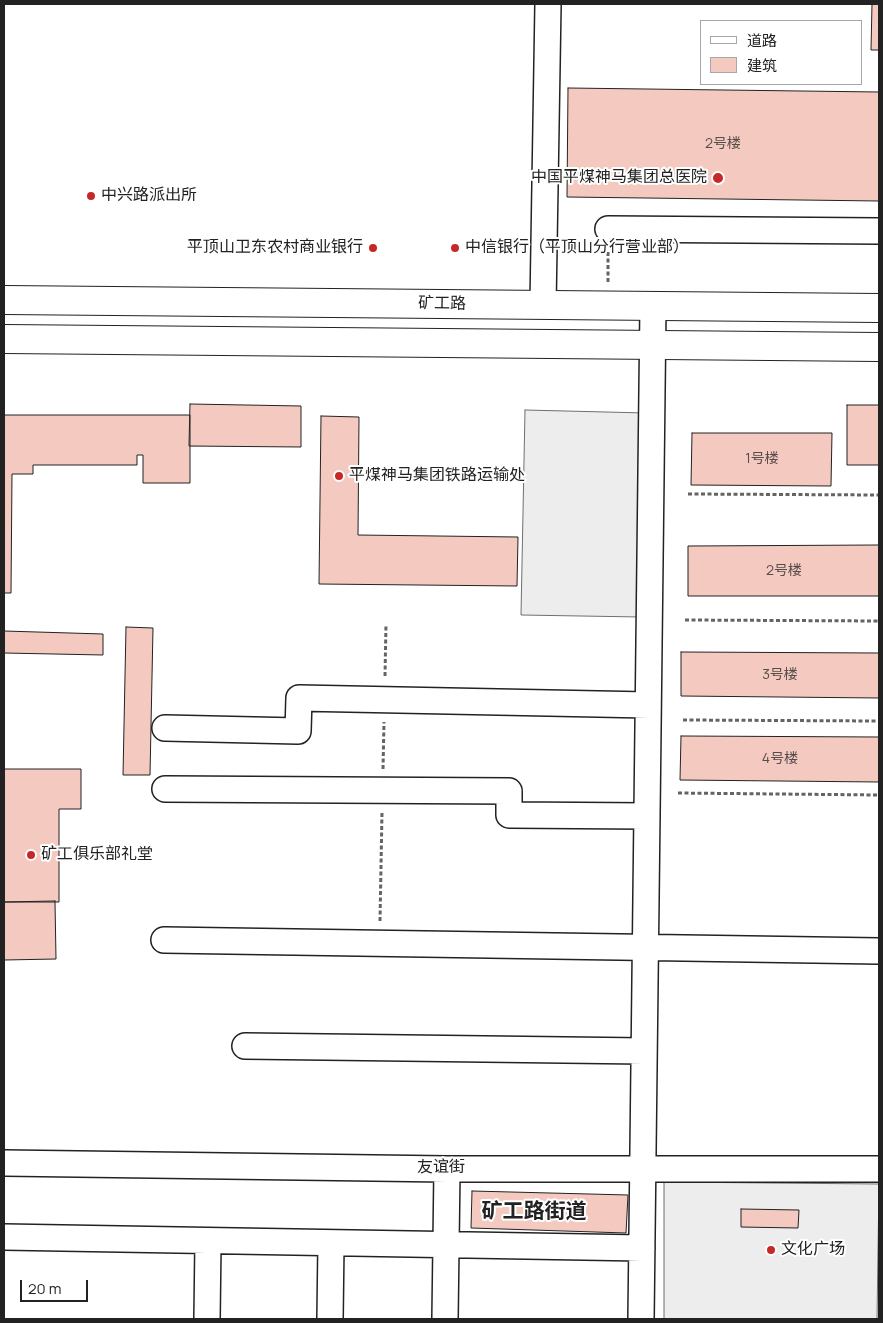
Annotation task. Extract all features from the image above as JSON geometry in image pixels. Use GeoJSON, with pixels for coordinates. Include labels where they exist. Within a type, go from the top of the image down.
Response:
{"type":"FeatureCollection","features":[{"type":"Feature","properties":{"kind":"main road","name":"矿工路"},"geometry":{"type":"LineString","coordinates":[[4,300],[879,308]]}},
{"type":"Feature","properties":{"kind":"main road"},"geometry":{"type":"LineString","coordinates":[[4,339],[879,347]]}},
{"type":"Feature","properties":{"kind":"street"},"geometry":{"type":"LineString","coordinates":[[543,305],[548,4]]}},
{"type":"Feature","properties":{"kind":"street"},"geometry":{"type":"LineString","coordinates":[[608,228],[879,231]]}},
{"type":"Feature","properties":{"kind":"street"},"geometry":{"type":"LineString","coordinates":[[641,1319],[653,306]]}},
{"type":"Feature","properties":{"kind":"street"},"geometry":{"type":"LineString","coordinates":[[165,728],[298,732],[299,698],[648,706]]}},
{"type":"Feature","properties":{"kind":"street"},"geometry":{"type":"LineString","coordinates":[[165,788],[509,791],[509,815],[646,816]]}},
{"type":"Feature","properties":{"kind":"street"},"geometry":{"type":"LineString","coordinates":[[164,940],[644,949],[879,951]]}},
{"type":"Feature","properties":{"kind":"street"},"geometry":{"type":"LineString","coordinates":[[245,1046],[644,1051]]}},
{"type":"Feature","properties":{"kind":"street","name":"友谊街"},"geometry":{"type":"LineString","coordinates":[[4,1163],[447,1169],[879,1169]]}},
{"type":"Feature","properties":{"kind":"street"},"geometry":{"type":"LineString","coordinates":[[445,1319],[447,1169]]}},
{"type":"Feature","properties":{"kind":"street"},"geometry":{"type":"LineString","coordinates":[[4,1237],[642,1248]]}},
{"type":"Feature","properties":{"kind":"street"},"geometry":{"type":"LineString","coordinates":[[207,1319],[208,1242]]}},
{"type":"Feature","properties":{"kind":"street"},"geometry":{"type":"LineString","coordinates":[[330,1243],[330,1319]]}},
{"type":"Feature","properties":{"kind":"path"},"geometry":{"type":"LineString","coordinates":[[608,228],[608,305]]}},
{"type":"Feature","properties":{"kind":"path"},"geometry":{"type":"LineString","coordinates":[[688,494],[879,495]]}},
{"type":"Feature","properties":{"kind":"path"},"geometry":{"type":"LineString","coordinates":[[685,620],[879,621]]}},
{"type":"Feature","properties":{"kind":"path"},"geometry":{"type":"LineString","coordinates":[[683,720],[879,721]]}},
{"type":"Feature","properties":{"kind":"path"},"geometry":{"type":"LineString","coordinates":[[678,793],[879,795]]}},
{"type":"Feature","properties":{"kind":"shaded area"},"geometry":{"type":"Polygon","coordinates":[[[525,410],[646,413],[641,617],[521,615],[525,410]]]}},
{"type":"Feature","properties":{"kind":"shaded area","name":"文化广场"},"geometry":{"type":"Polygon","coordinates":[[[664,1182],[879,1184],[877,1319],[664,1319],[664,1182]]]}},
{"type":"Feature","properties":{"kind":"building"},"geometry":{"type":"Polygon","coordinates":[[[872,4],[879,4],[879,50],[871,50],[872,4]]]}},
{"type":"Feature","properties":{"kind":"building"},"geometry":{"type":"Polygon","coordinates":[[[568,88],[879,92],[879,201],[567,197],[568,88]]]}},
{"type":"Feature","properties":{"kind":"building"},"geometry":{"type":"Polygon","coordinates":[[[190,404],[301,406],[301,447],[189,446],[190,404]]]}},
{"type":"Feature","properties":{"kind":"building"},"geometry":{"type":"Polygon","coordinates":[[[847,405],[879,405],[879,465],[847,465],[847,405]]]}},
{"type":"Feature","properties":{"kind":"building"},"geometry":{"type":"Polygon","coordinates":[[[4,415],[190,415],[190,483],[143,483],[143,455],[137,455],[137,465],[33,465],[33,474],[12,474],[11,593],[4,593],[4,415]]]}},
{"type":"Feature","properties":{"kind":"building","name":"平煤神马集团铁路运输处"},"geometry":{"type":"Polygon","coordinates":[[[321,416],[359,417],[358,535],[518,537],[517,586],[319,584],[321,416]]]}},
{"type":"Feature","properties":{"kind":"building"},"geometry":{"type":"Polygon","coordinates":[[[692,433],[832,433],[831,486],[691,485],[692,433]]]}},
{"type":"Feature","properties":{"kind":"building"},"geometry":{"type":"Polygon","coordinates":[[[879,545],[879,596],[688,596],[688,546],[879,545]]]}},
{"type":"Feature","properties":{"kind":"building"},"geometry":{"type":"Polygon","coordinates":[[[126,627],[153,628],[150,775],[123,775],[126,627]]]}},
{"type":"Feature","properties":{"kind":"building"},"geometry":{"type":"Polygon","coordinates":[[[4,631],[103,634],[103,655],[4,653],[4,631]]]}},
{"type":"Feature","properties":{"kind":"building"},"geometry":{"type":"Polygon","coordinates":[[[681,652],[879,653],[879,698],[681,696],[681,652]]]}},
{"type":"Feature","properties":{"kind":"building"},"geometry":{"type":"Polygon","coordinates":[[[681,736],[879,737],[879,782],[680,780],[681,736]]]}},
{"type":"Feature","properties":{"kind":"building","name":"矿工俱乐部礼堂"},"geometry":{"type":"Polygon","coordinates":[[[4,769],[81,769],[81,809],[59,809],[59,902],[4,902],[4,769]]]}},
{"type":"Feature","properties":{"kind":"building"},"geometry":{"type":"Polygon","coordinates":[[[55,901],[56,959],[4,960],[4,902],[55,901]]]}},
{"type":"Feature","properties":{"kind":"building"},"geometry":{"type":"Polygon","coordinates":[[[472,1191],[628,1195],[626,1233],[471,1228],[472,1191]]]}},
{"type":"Feature","properties":{"kind":"building"},"geometry":{"type":"Polygon","coordinates":[[[741,1209],[799,1210],[798,1228],[741,1227],[741,1209]]]}},
{"type":"Feature","properties":{"kind":"place","name":"中国平煤神马集团总医院"},"geometry":{"type":"Point","coordinates":[718,178]}},
{"type":"Feature","properties":{"kind":"place","name":"中兴路派出所"},"geometry":{"type":"Point","coordinates":[91,196]}},
{"type":"Feature","properties":{"kind":"place","name":"平顶山卫东农村商业银行"},"geometry":{"type":"Point","coordinates":[373,248]}},
{"type":"Feature","properties":{"kind":"place","name":"中信银行（平顶山分行营业部）"},"geometry":{"type":"Point","coordinates":[455,248]}},
{"type":"Feature","properties":{"kind":"place","name":"平煤神马集团铁路运输处"},"geometry":{"type":"Point","coordinates":[339,476]}},
{"type":"Feature","properties":{"kind":"place","name":"矿工俱乐部礼堂"},"geometry":{"type":"Point","coordinates":[31,855]}},
{"type":"Feature","properties":{"kind":"place","name":"文化广场"},"geometry":{"type":"Point","coordinates":[771,1250]}},
{"type":"Feature","properties":{"kind":"district","name":"矿工路街道"},"geometry":{"type":"Point","coordinates":[534,1212]}}]}
